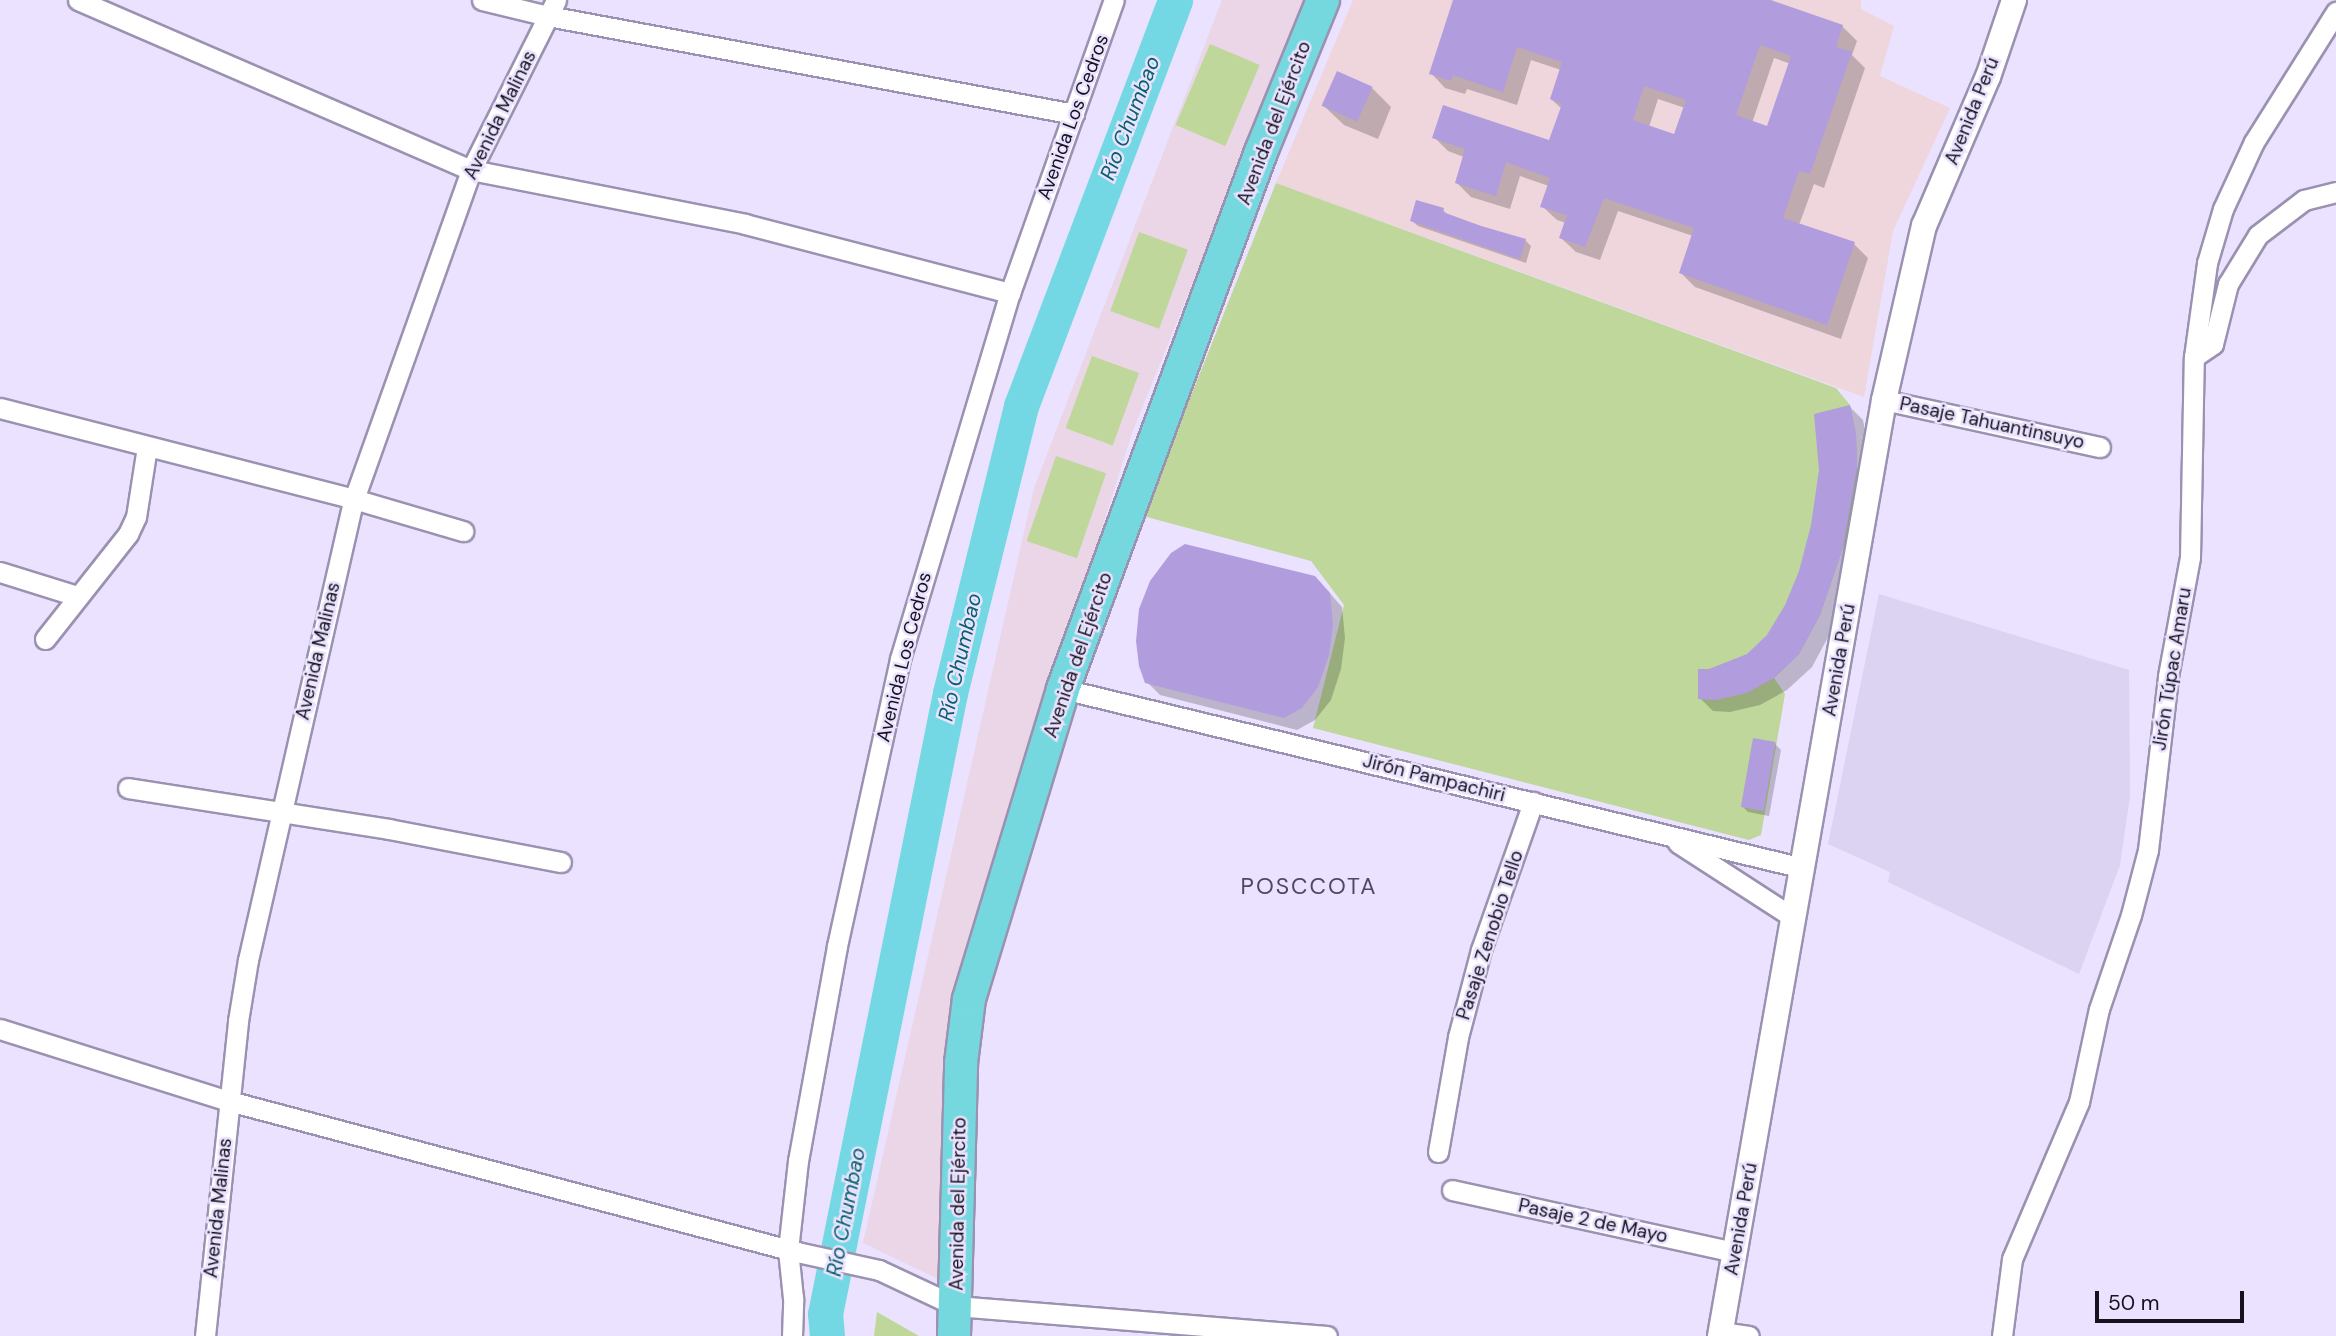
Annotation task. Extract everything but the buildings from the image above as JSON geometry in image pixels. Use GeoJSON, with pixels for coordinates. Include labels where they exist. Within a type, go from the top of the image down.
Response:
{"type":"FeatureCollection","features":[{"type":"Feature","properties":{"kind":"highway","name":"Avenida del Ejército"},"geometry":{"type":"LineString","coordinates":[[955,1321],[961,1063],[969,999],[1063,689],[1261,152],[1323,0]]}},
{"type":"Feature","properties":{"kind":"street"},"geometry":{"type":"LineString","coordinates":[[78,0],[471,170],[745,224],[1010,293]]}},
{"type":"Feature","properties":{"kind":"street"},"geometry":{"type":"LineString","coordinates":[[482,0],[552,8],[1074,114]]}},
{"type":"Feature","properties":{"kind":"street","name":"Avenida Los Cedros"},"geometry":{"type":"LineString","coordinates":[[792,1336],[792,1251],[798,1161],[837,946],[900,659],[1010,293],[1114,0]]}},
{"type":"Feature","properties":{"kind":"street","name":"Avenida Perú"},"geometry":{"type":"LineString","coordinates":[[1721,1334],[1884,400],[1924,226],[1988,77],[2014,0]]}},
{"type":"Feature","properties":{"kind":"street","name":"Avenida Malinas"},"geometry":{"type":"LineString","coordinates":[[205,1336],[229,1101],[248,960],[354,499],[471,170],[552,8]]}},
{"type":"Feature","properties":{"kind":"street","name":"Jirón Túpac Amaru"},"geometry":{"type":"LineString","coordinates":[[2001,1336],[2012,1259],[2079,1102],[2099,1009],[2131,915],[2148,850],[2168,677],[2190,557],[2194,356],[2207,263],[2223,209],[2254,142],[2336,12]]}},
{"type":"Feature","properties":{"kind":"street"},"geometry":{"type":"LineString","coordinates":[[2194,356],[2213,344],[2228,284],[2258,235],[2304,200],[2336,192]]}},
{"type":"Feature","properties":{"kind":"street","name":"Pasaje Tahuantinsuyo"},"geometry":{"type":"LineString","coordinates":[[1884,400],[2099,447]]}},
{"type":"Feature","properties":{"kind":"street"},"geometry":{"type":"LineString","coordinates":[[0,408],[354,499],[463,531]]}},
{"type":"Feature","properties":{"kind":"street"},"geometry":{"type":"LineString","coordinates":[[45,639],[132,526],[147,447]]}},
{"type":"Feature","properties":{"kind":"street"},"geometry":{"type":"LineString","coordinates":[[0,572],[77,596]]}},
{"type":"Feature","properties":{"kind":"street","name":"Jirón Pampachiri"},"geometry":{"type":"LineString","coordinates":[[1063,689],[1804,869]]}},
{"type":"Feature","properties":{"kind":"street"},"geometry":{"type":"LineString","coordinates":[[128,788],[561,862]]}},
{"type":"Feature","properties":{"kind":"street","name":"Pasaje Zenobio Tello"},"geometry":{"type":"LineString","coordinates":[[1437,1152],[1458,1037],[1481,950],[1533,803]]}},
{"type":"Feature","properties":{"kind":"street"},"geometry":{"type":"LineString","coordinates":[[1665,835],[1794,918]]}},
{"type":"Feature","properties":{"kind":"street"},"geometry":{"type":"LineString","coordinates":[[0,1029],[229,1101],[792,1251],[879,1270],[955,1321],[1327,1336]]}},
{"type":"Feature","properties":{"kind":"street","name":"Pasaje 2 de Mayo"},"geometry":{"type":"LineString","coordinates":[[1452,1190],[1735,1252]]}},
{"type":"Feature","properties":{"kind":"street"},"geometry":{"type":"LineString","coordinates":[[1721,1334],[1749,1336]]}},
{"type":"Feature","properties":{"kind":"shaded area"},"geometry":{"type":"Polygon","coordinates":[[[1222,0],[1307,0],[1132,433],[1018,795],[948,1030],[938,1279],[863,1243],[1034,488],[1222,0]]]}},
{"type":"Feature","properties":{"kind":"shaded area"},"geometry":{"type":"Polygon","coordinates":[[[1353,0],[1861,0],[1861,9],[1894,26],[1880,76],[1950,108],[1893,231],[1864,397],[1276,183],[1353,0]]]}},
{"type":"Feature","properties":{"kind":"shaded area"},"geometry":{"type":"Polygon","coordinates":[[[1879,594],[2129,670],[2130,796],[2120,865],[2079,974],[1888,882],[1890,872],[1828,844],[1879,594]]]}},
{"type":"Feature","properties":{"kind":"green space"},"geometry":{"type":"Polygon","coordinates":[[[1210,44],[1260,65],[1225,146],[1176,125],[1210,44]]]}},
{"type":"Feature","properties":{"kind":"green space"},"geometry":{"type":"Polygon","coordinates":[[[1276,183],[1836,388],[1850,405],[1856,434],[1857,474],[1848,533],[1820,615],[1799,654],[1774,678],[1785,694],[1761,835],[1749,840],[1313,728],[1344,605],[1311,561],[1143,516],[1276,183]]]}},
{"type":"Feature","properties":{"kind":"green space"},"geometry":{"type":"Polygon","coordinates":[[[1139,232],[1188,250],[1159,329],[1110,311],[1139,232]]]}},
{"type":"Feature","properties":{"kind":"green space"},"geometry":{"type":"Polygon","coordinates":[[[1092,356],[1139,373],[1113,445],[1066,428],[1092,356]]]}},
{"type":"Feature","properties":{"kind":"green space"},"geometry":{"type":"Polygon","coordinates":[[[1056,456],[1106,473],[1077,558],[1027,541],[1056,456]]]}},
{"type":"Feature","properties":{"kind":"green space"},"geometry":{"type":"Polygon","coordinates":[[[877,1312],[919,1336],[874,1336],[877,1312]]]}},
{"type":"Feature","properties":{"kind":"waterway","name":"Río Chumbao"},"geometry":{"type":"LineString","coordinates":[[827,1336],[825,1314],[950,693],[1021,406],[1175,0]]}},
{"type":"Feature","properties":{"kind":"district","name":"POSCCOTA"},"geometry":{"type":"Point","coordinates":[1309,886]}}]}
